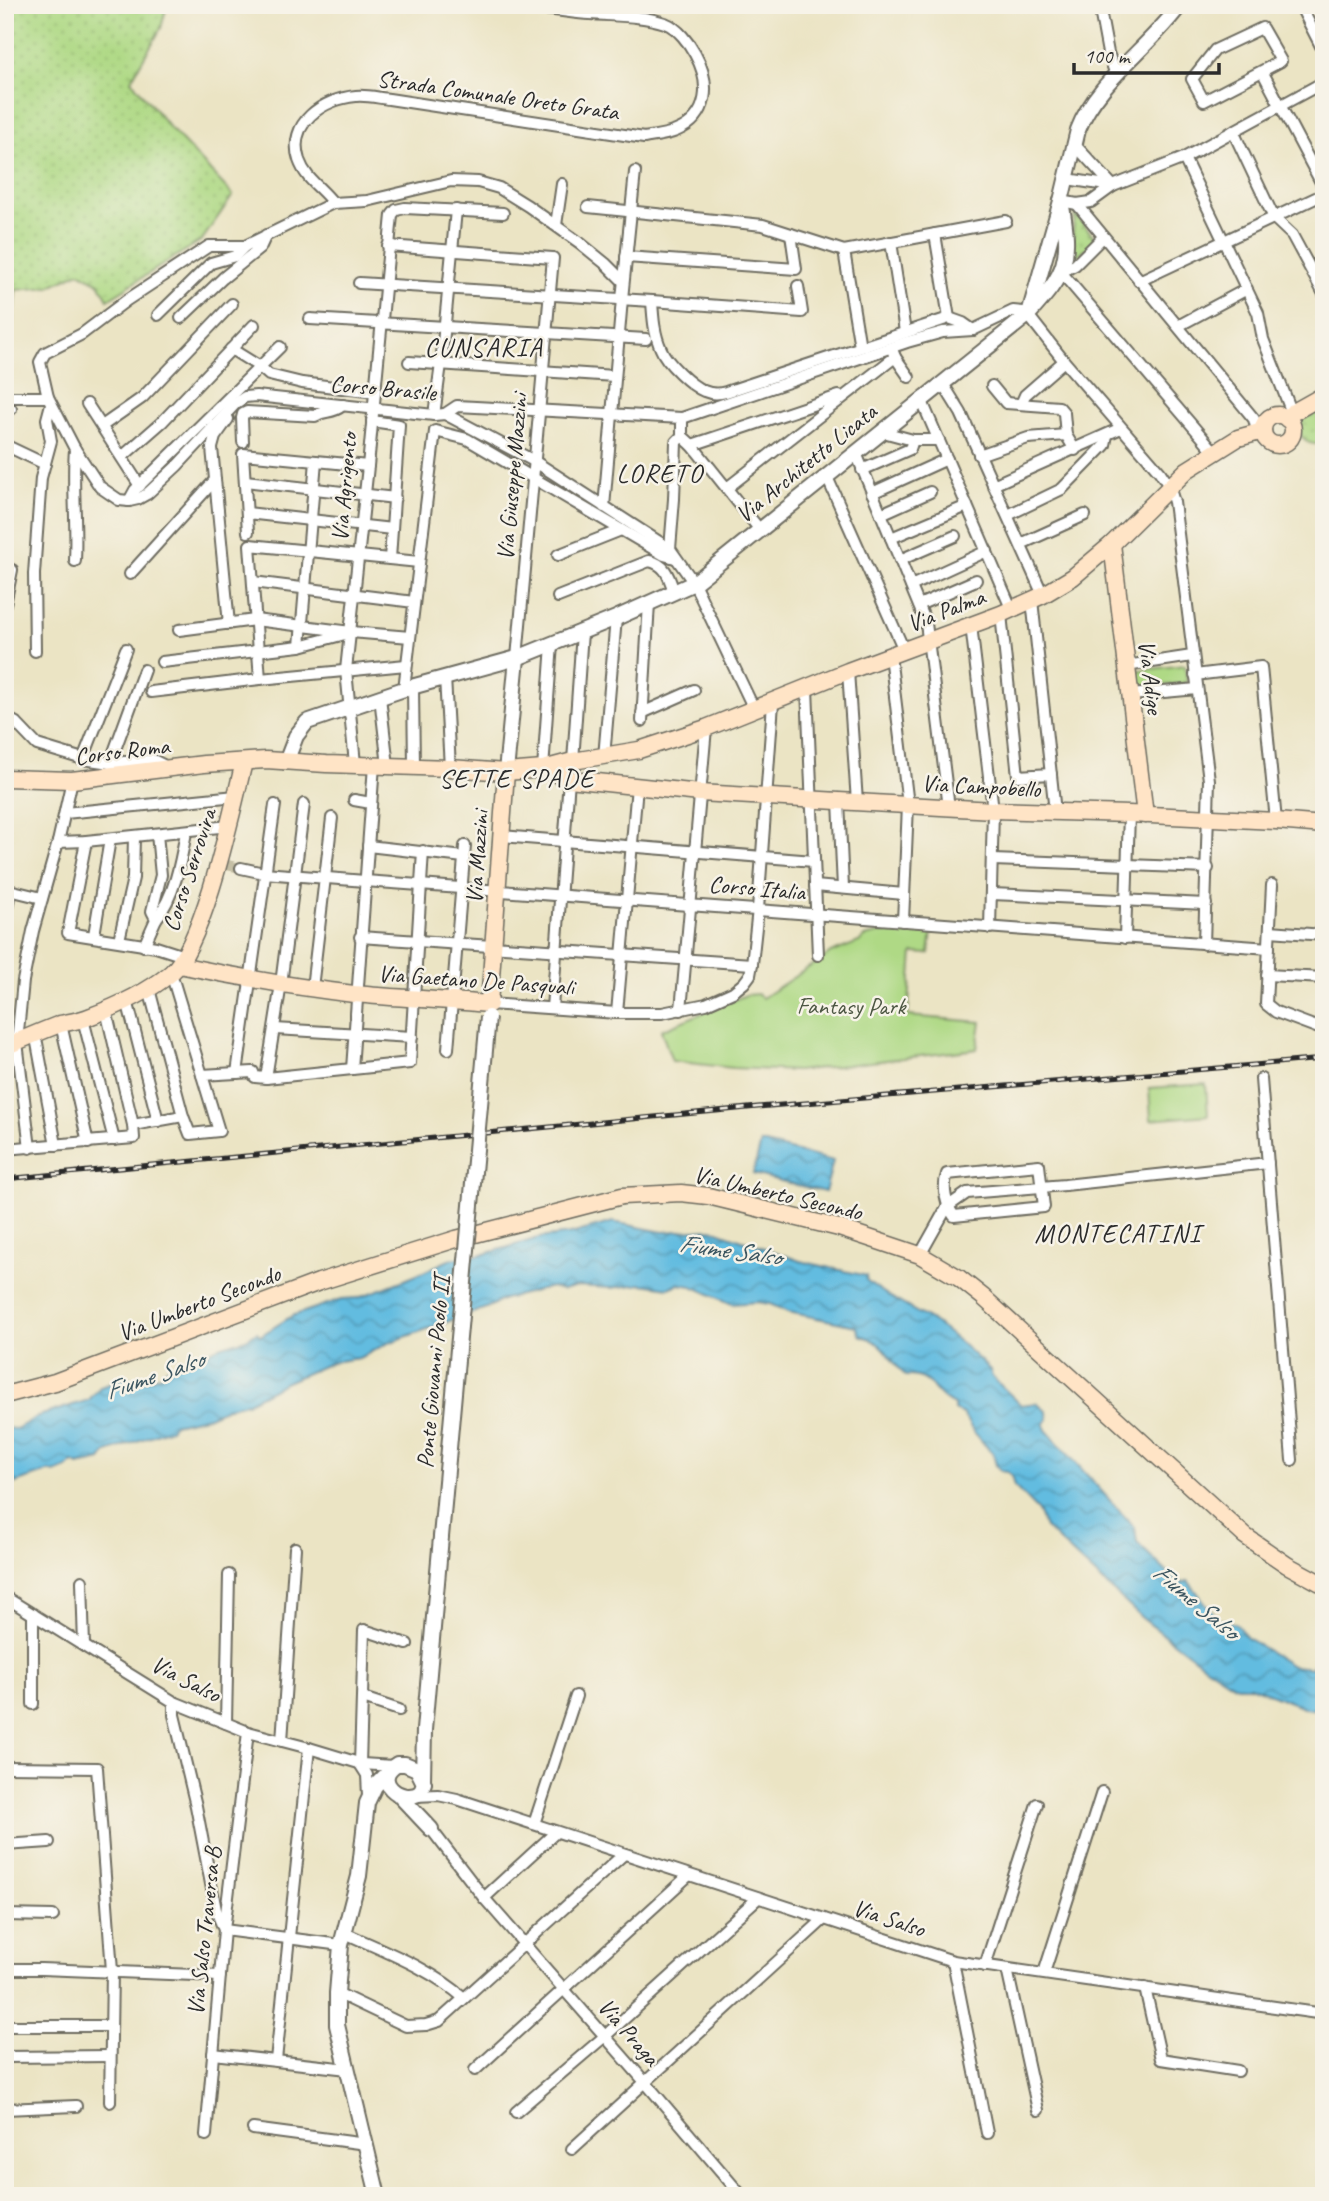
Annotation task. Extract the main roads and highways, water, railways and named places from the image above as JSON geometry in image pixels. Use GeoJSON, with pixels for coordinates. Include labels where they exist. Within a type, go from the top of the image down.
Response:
{"type":"FeatureCollection","features":[{"type":"Feature","properties":{"kind":"main road","name":"Via Palma"},"geometry":{"type":"LineString","coordinates":[[414,766],[506,772],[543,769],[639,750],[706,729],[1006,611],[1073,577],[1112,544],[1169,486],[1214,451],[1238,438],[1260,431],[1266,420],[1273,416],[1290,416],[1324,396]]}},
{"type":"Feature","properties":{"kind":"main road"},"geometry":{"type":"LineString","coordinates":[[1260,431],[1271,444],[1284,444],[1292,434],[1290,416]]}},
{"type":"Feature","properties":{"kind":"main road","name":"Via Adige"},"geometry":{"type":"LineString","coordinates":[[1112,544],[1131,695],[1137,815]]}},
{"type":"Feature","properties":{"kind":"main road","name":"Corso Roma"},"geometry":{"type":"LineString","coordinates":[[5,778],[72,780],[267,760],[414,766]]}},
{"type":"Feature","properties":{"kind":"main road","name":"Corso Serrovira"},"geometry":{"type":"LineString","coordinates":[[11,1049],[106,1010],[149,989],[178,965],[198,927],[222,864],[244,762]]}},
{"type":"Feature","properties":{"kind":"main road","name":"Via Campobello"},"geometry":{"type":"LineString","coordinates":[[543,769],[569,779],[700,793],[949,808],[1324,825]]}},
{"type":"Feature","properties":{"kind":"main road","name":"Via Mazzini"},"geometry":{"type":"LineString","coordinates":[[488,1010],[506,772]]}},
{"type":"Feature","properties":{"kind":"main road","name":"Via Gaetano De Pasquali"},"geometry":{"type":"LineString","coordinates":[[178,965],[281,984],[357,994],[452,1001],[488,1010]]}},
{"type":"Feature","properties":{"kind":"main road","name":"Corso Serrovira"},"geometry":{"type":"LineString","coordinates":[[11,1049],[37,1043],[62,1028]]}},
{"type":"Feature","properties":{"kind":"main road","name":"Via Umberto Secondo"},"geometry":{"type":"LineString","coordinates":[[5,1395],[55,1382],[318,1282],[456,1239],[622,1196],[681,1193],[708,1196],[839,1228],[920,1255],[959,1278],[1245,1536],[1324,1586]]}},
{"type":"Feature","properties":{"kind":"water"},"geometry":{"type":"Polygon","coordinates":[[[761,1143],[833,1161],[825,1192],[753,1174],[761,1143]]]}},
{"type":"Feature","properties":{"kind":"water","name":"Fiume Salso"},"geometry":{"type":"Polygon","coordinates":[[[613,1222],[663,1232],[712,1229],[800,1261],[867,1276],[866,1280],[874,1286],[957,1340],[990,1370],[992,1377],[1021,1405],[1037,1403],[1047,1412],[1048,1419],[1044,1424],[1046,1430],[1135,1528],[1137,1543],[1173,1578],[1182,1583],[1188,1581],[1217,1618],[1236,1624],[1247,1638],[1292,1666],[1324,1667],[1324,1711],[1306,1708],[1250,1686],[1236,1686],[1142,1618],[1045,1528],[1038,1511],[1014,1486],[1011,1475],[1001,1471],[996,1465],[993,1454],[973,1431],[963,1414],[954,1410],[954,1405],[928,1382],[906,1376],[876,1342],[860,1335],[856,1326],[788,1312],[770,1304],[732,1304],[692,1286],[679,1284],[669,1288],[642,1284],[611,1288],[578,1286],[562,1290],[551,1287],[504,1299],[388,1343],[359,1358],[332,1362],[246,1403],[209,1416],[174,1424],[170,1429],[107,1452],[101,1460],[79,1465],[73,1462],[55,1473],[49,1471],[5,1489],[5,1428],[16,1429],[39,1416],[89,1400],[100,1387],[127,1378],[143,1382],[163,1374],[167,1368],[193,1361],[216,1348],[246,1339],[257,1332],[260,1336],[292,1316],[342,1299],[358,1298],[451,1259],[485,1254],[539,1238],[571,1234],[613,1222]]]}},
{"type":"Feature","properties":{"kind":"tunnel"},"geometry":{"type":"LineString","coordinates":[[227,865],[241,868]]}},
{"type":"Feature","properties":{"kind":"railway"},"geometry":{"type":"LineString","coordinates":[[5,1179],[758,1107],[1324,1059]]}},
{"type":"Feature","properties":{"kind":"district","name":"CUNSARIA"},"geometry":{"type":"Point","coordinates":[484,347]}},
{"type":"Feature","properties":{"kind":"district","name":"LORETO"},"geometry":{"type":"Point","coordinates":[660,473]}},
{"type":"Feature","properties":{"kind":"district","name":"SETTE SPADE"},"geometry":{"type":"Point","coordinates":[517,778]}},
{"type":"Feature","properties":{"kind":"district","name":"MONTECATINI"},"geometry":{"type":"Point","coordinates":[1118,1233]}},
{"type":"Feature","properties":{"kind":"park label","name":"Fantasy Park"},"geometry":{"type":"Point","coordinates":[851,1006]}}]}
